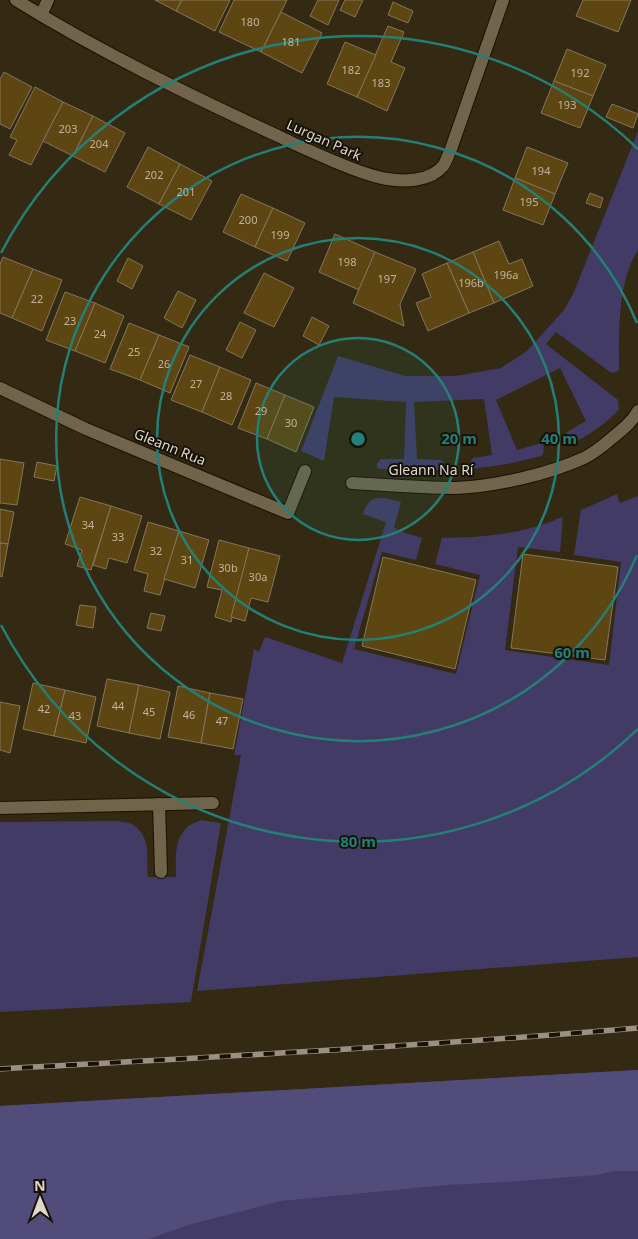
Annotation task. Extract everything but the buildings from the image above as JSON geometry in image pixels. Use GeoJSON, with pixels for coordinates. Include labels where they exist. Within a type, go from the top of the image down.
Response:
{"type":"FeatureCollection","features":[{"type":"Feature","properties":{"kind":"street","name":"Lurgan Park"},"geometry":{"type":"LineString","coordinates":[[16,0],[40,15],[229,114],[366,174],[387,179],[405,180],[431,176],[444,164],[451,149],[503,0]]}},
{"type":"Feature","properties":{"kind":"street"},"geometry":{"type":"LineString","coordinates":[[40,15],[48,0]]}},
{"type":"Feature","properties":{"kind":"street","name":"Gleann Rua"},"geometry":{"type":"LineString","coordinates":[[0,388],[86,429],[288,513],[304,471]]}},
{"type":"Feature","properties":{"kind":"street","name":"Gleann Na Rí"},"geometry":{"type":"LineString","coordinates":[[352,483],[454,488],[483,485],[541,473],[585,457],[603,446],[634,419],[638,411]]}},
{"type":"Feature","properties":{"kind":"street"},"geometry":{"type":"LineString","coordinates":[[0,808],[213,803]]}},
{"type":"Feature","properties":{"kind":"street"},"geometry":{"type":"LineString","coordinates":[[160,804],[161,872]]}},
{"type":"Feature","properties":{"kind":"shaded area"},"geometry":{"type":"Polygon","coordinates":[[[638,131],[638,250],[626,277],[623,293],[619,324],[619,370],[614,373],[610,372],[556,332],[546,344],[618,400],[619,409],[612,417],[584,437],[574,441],[569,440],[566,435],[567,432],[586,421],[560,368],[496,400],[517,450],[541,443],[544,446],[541,456],[508,464],[472,469],[470,467],[470,462],[473,458],[492,455],[484,399],[414,402],[417,459],[443,461],[443,466],[437,470],[411,471],[379,469],[377,467],[377,463],[381,459],[404,459],[406,402],[334,397],[324,461],[301,451],[338,356],[405,376],[455,376],[501,368],[527,351],[564,310],[574,292],[638,131]]]}},
{"type":"Feature","properties":{"kind":"shaded area"},"geometry":{"type":"Polygon","coordinates":[[[617,494],[620,503],[638,496],[638,957],[197,991],[241,755],[234,755],[254,649],[259,652],[265,637],[342,663],[386,522],[363,514],[369,502],[373,499],[383,498],[401,502],[394,527],[399,531],[422,538],[416,560],[382,552],[354,649],[456,674],[480,575],[435,564],[442,538],[505,534],[563,517],[560,552],[518,547],[505,650],[609,665],[621,562],[574,555],[581,510],[617,494]]]}},
{"type":"Feature","properties":{"kind":"shaded area"},"geometry":{"type":"Polygon","coordinates":[[[201,820],[221,823],[191,1002],[0,1012],[0,822],[117,821],[130,823],[139,830],[146,842],[148,877],[176,877],[178,842],[190,825],[201,820]]]}},
{"type":"Feature","properties":{"kind":"shaded area"},"geometry":{"type":"Polygon","coordinates":[[[638,1070],[638,1239],[0,1239],[0,1106],[638,1070]]]}},
{"type":"Feature","properties":{"kind":"shaded area"},"geometry":{"type":"Polygon","coordinates":[[[638,1070],[638,1171],[615,1171],[597,1175],[447,1185],[281,1201],[188,1225],[149,1239],[0,1239],[0,1106],[638,1070]]]}},
{"type":"Feature","properties":{"kind":"railway"},"geometry":{"type":"LineString","coordinates":[[0,1069],[399,1046],[638,1028]]}}]}
